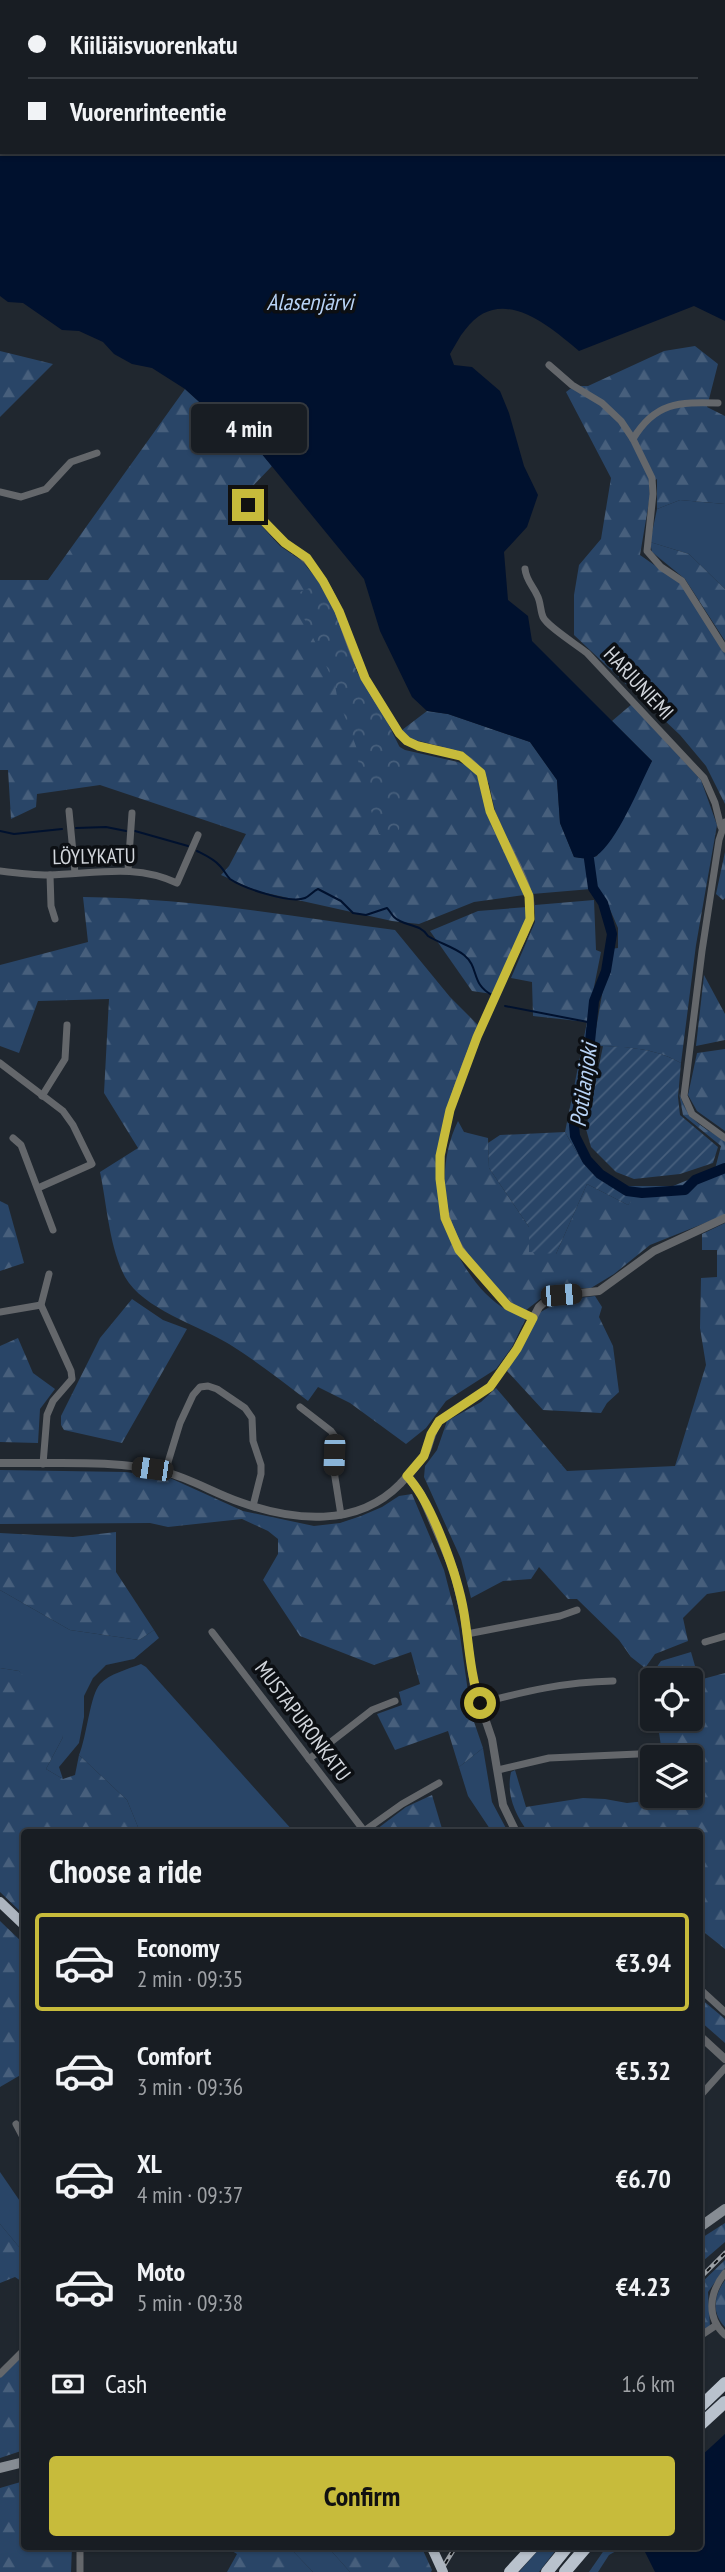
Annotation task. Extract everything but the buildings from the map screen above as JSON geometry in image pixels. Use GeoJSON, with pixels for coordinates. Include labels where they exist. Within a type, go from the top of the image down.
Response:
{"type":"FeatureCollection","features":[{"type":"Feature","properties":{"kind":"highway"},"geometry":{"type":"LineString","coordinates":[[0,1902],[21,1922]]}},
{"type":"Feature","properties":{"kind":"highway"},"geometry":{"type":"LineString","coordinates":[[703,2404],[725,2383]]}},
{"type":"Feature","properties":{"kind":"highway"},"geometry":{"type":"LineString","coordinates":[[703,2423],[725,2402]]}},
{"type":"Feature","properties":{"kind":"highway"},"geometry":{"type":"LineString","coordinates":[[432,2550],[443,2572]]}},
{"type":"Feature","properties":{"kind":"highway"},"geometry":{"type":"LineString","coordinates":[[510,2572],[530,2550]]}},
{"type":"Feature","properties":{"kind":"highway"},"geometry":{"type":"LineString","coordinates":[[547,2572],[565,2550]]}},
{"type":"Feature","properties":{"kind":"highway"},"geometry":{"type":"LineString","coordinates":[[565,2572],[584,2550]]}},
{"type":"Feature","properties":{"kind":"main road"},"geometry":{"type":"LineString","coordinates":[[703,2225],[725,2209]]}},
{"type":"Feature","properties":{"kind":"main road"},"geometry":{"type":"LineString","coordinates":[[0,2469],[21,2463]]}},
{"type":"Feature","properties":{"kind":"street"},"geometry":{"type":"LineString","coordinates":[[549,365],[572,386],[602,403],[621,421],[634,439],[652,478],[647,551],[661,567],[682,581],[725,649]]}},
{"type":"Feature","properties":{"kind":"street"},"geometry":{"type":"LineString","coordinates":[[634,439],[643,424],[669,406],[683,402],[718,403]]}},
{"type":"Feature","properties":{"kind":"street"},"geometry":{"type":"LineString","coordinates":[[0,492],[21,497],[46,489],[71,462],[97,453]]}},
{"type":"Feature","properties":{"kind":"street"},"geometry":{"type":"LineString","coordinates":[[248,505],[285,543],[307,558],[323,581],[339,611],[365,678],[399,733],[418,746],[461,756],[481,773],[490,811],[529,896],[530,919],[477,1037],[450,1110],[440,1156],[440,1179],[445,1218],[459,1250],[508,1306],[533,1318]]}},
{"type":"Feature","properties":{"kind":"street","name":"HARJUNIEMI"},"geometry":{"type":"LineString","coordinates":[[525,569],[526,577],[538,597],[543,618],[587,653],[704,778],[723,825],[702,951],[684,1096],[692,1114],[725,1138]]}},
{"type":"Feature","properties":{"kind":"street"},"geometry":{"type":"LineString","coordinates":[[69,811],[75,873]]}},
{"type":"Feature","properties":{"kind":"street"},"geometry":{"type":"LineString","coordinates":[[128,870],[132,813]]}},
{"type":"Feature","properties":{"kind":"street","name":"LÖYLYKATU"},"geometry":{"type":"LineString","coordinates":[[0,871],[50,875],[128,870],[155,874],[177,883],[198,835]]}},
{"type":"Feature","properties":{"kind":"street"},"geometry":{"type":"LineString","coordinates":[[50,875],[51,906],[55,919]]}},
{"type":"Feature","properties":{"kind":"street"},"geometry":{"type":"LineString","coordinates":[[42,1096],[62,1068],[67,1025]]}},
{"type":"Feature","properties":{"kind":"street"},"geometry":{"type":"LineString","coordinates":[[0,1063],[69,1117],[92,1164],[38,1188]]}},
{"type":"Feature","properties":{"kind":"street"},"geometry":{"type":"LineString","coordinates":[[13,1138],[21,1145],[53,1230]]}},
{"type":"Feature","properties":{"kind":"street"},"geometry":{"type":"LineString","coordinates":[[0,1463],[137,1467],[165,1472],[253,1506],[299,1516],[341,1516],[377,1500],[399,1485],[424,1456],[431,1434],[439,1421],[490,1387],[517,1349],[539,1307],[548,1299],[599,1291],[654,1251],[725,1218]]}},
{"type":"Feature","properties":{"kind":"street"},"geometry":{"type":"LineString","coordinates":[[43,1464],[50,1408],[72,1379],[71,1371],[41,1305],[49,1274]]}},
{"type":"Feature","properties":{"kind":"street"},"geometry":{"type":"LineString","coordinates":[[0,1312],[41,1305]]}},
{"type":"Feature","properties":{"kind":"street"},"geometry":{"type":"LineString","coordinates":[[165,1472],[180,1423],[193,1395],[200,1387],[217,1389],[245,1408],[252,1418],[253,1441],[261,1465],[253,1506]]}},
{"type":"Feature","properties":{"kind":"street"},"geometry":{"type":"LineString","coordinates":[[300,1407],[319,1420],[337,1438],[334,1471],[341,1516]]}},
{"type":"Feature","properties":{"kind":"street"},"geometry":{"type":"LineString","coordinates":[[407,1476],[421,1494],[454,1571],[474,1686],[492,1739],[503,1805],[515,1829]]}},
{"type":"Feature","properties":{"kind":"street"},"geometry":{"type":"LineString","coordinates":[[467,1634],[578,1611]]}},
{"type":"Feature","properties":{"kind":"street","name":"MUSTAPURONKATU"},"geometry":{"type":"LineString","coordinates":[[212,1632],[363,1829]]}},
{"type":"Feature","properties":{"kind":"street"},"geometry":{"type":"LineString","coordinates":[[705,1642],[725,1636]]}},
{"type":"Feature","properties":{"kind":"street"},"geometry":{"type":"LineString","coordinates":[[480,1703],[577,1681],[613,1681]]}},
{"type":"Feature","properties":{"kind":"street"},"geometry":{"type":"LineString","coordinates":[[309,1759],[372,1710],[395,1701]]}},
{"type":"Feature","properties":{"kind":"street"},"geometry":{"type":"LineString","coordinates":[[498,1770],[549,1758],[640,1754]]}},
{"type":"Feature","properties":{"kind":"street"},"geometry":{"type":"LineString","coordinates":[[369,1829],[402,1804],[439,1783]]}},
{"type":"Feature","properties":{"kind":"street"},"geometry":{"type":"LineString","coordinates":[[703,1992],[725,2012]]}},
{"type":"Feature","properties":{"kind":"street"},"geometry":{"type":"LineString","coordinates":[[703,2039],[725,2059]]}},
{"type":"Feature","properties":{"kind":"street"},"geometry":{"type":"LineString","coordinates":[[703,2093],[725,2068]]}},
{"type":"Feature","properties":{"kind":"street"},"geometry":{"type":"LineString","coordinates":[[16,2124],[21,2133]]}},
{"type":"Feature","properties":{"kind":"street"},"geometry":{"type":"LineString","coordinates":[[725,2273],[712,2297],[711,2313],[715,2326],[725,2335]]}},
{"type":"Feature","properties":{"kind":"street"},"geometry":{"type":"LineString","coordinates":[[703,2334],[715,2326]]}},
{"type":"Feature","properties":{"kind":"street"},"geometry":{"type":"LineString","coordinates":[[0,2374],[21,2353]]}},
{"type":"Feature","properties":{"kind":"street"},"geometry":{"type":"LineString","coordinates":[[80,2550],[80,2572]]}},
{"type":"Feature","properties":{"kind":"green space"},"geometry":{"type":"Polygon","coordinates":[[[695,346],[718,364],[707,407],[725,416],[725,504],[680,500],[657,509],[657,479],[649,484],[650,496],[640,555],[680,583],[725,653],[725,804],[706,766],[680,735],[574,635],[574,595],[579,565],[601,539],[611,478],[566,392],[574,386],[588,386],[664,351],[695,346]]]}},
{"type":"Feature","properties":{"kind":"green space"},"geometry":{"type":"Polygon","coordinates":[[[0,351],[53,364],[0,417],[0,351]]]}},
{"type":"Feature","properties":{"kind":"green space"},"geometry":{"type":"Polygon","coordinates":[[[185,389],[218,419],[252,442],[272,466],[248,491],[263,512],[258,522],[280,546],[302,561],[331,600],[339,631],[360,680],[398,746],[458,762],[471,767],[477,775],[488,812],[524,895],[474,902],[419,924],[392,921],[257,891],[221,875],[229,866],[246,834],[100,785],[37,794],[36,807],[11,819],[8,770],[0,770],[0,580],[48,580],[185,389]]]}},
{"type":"Feature","properties":{"kind":"green space"},"geometry":{"type":"Polygon","coordinates":[[[680,500],[725,504],[725,589],[689,554],[650,542],[657,509],[680,500]]]}},
{"type":"Feature","properties":{"kind":"green space"},"geometry":{"type":"Polygon","coordinates":[[[650,542],[689,554],[725,589],[725,641],[685,579],[652,552],[650,542]]]}},
{"type":"Feature","properties":{"kind":"green space"},"geometry":{"type":"Polygon","coordinates":[[[312,587],[334,604],[357,672],[380,707],[402,752],[405,797],[398,835],[379,834],[360,778],[357,749],[335,685],[296,601],[300,592],[312,587]]]}},
{"type":"Feature","properties":{"kind":"green space"},"geometry":{"type":"Polygon","coordinates":[[[632,704],[701,780],[717,825],[696,945],[681,1063],[649,1051],[593,1046],[610,949],[618,948],[618,928],[605,898],[596,887],[591,858],[597,856],[652,761],[612,721],[632,704]]]}},
{"type":"Feature","properties":{"kind":"green space"},"geometry":{"type":"Polygon","coordinates":[[[427,711],[448,714],[530,742],[557,780],[560,823],[574,857],[588,859],[591,889],[532,894],[495,811],[489,784],[482,771],[463,752],[409,738],[402,730],[427,711]]]}},
{"type":"Feature","properties":{"kind":"green space"},"geometry":{"type":"Polygon","coordinates":[[[725,852],[725,898],[723,900],[716,894],[725,852]]]}},
{"type":"Feature","properties":{"kind":"green space"},"geometry":{"type":"Polygon","coordinates":[[[83,897],[200,904],[395,930],[450,997],[479,1026],[469,1046],[459,1079],[441,1164],[440,1198],[449,1235],[468,1271],[493,1300],[526,1318],[512,1347],[496,1369],[446,1401],[426,1428],[406,1444],[350,1403],[318,1387],[308,1401],[229,1344],[144,1298],[125,1277],[112,1239],[100,1172],[138,1148],[104,1093],[109,999],[38,1001],[19,1053],[0,1046],[0,965],[88,942],[83,897]]]}},
{"type":"Feature","properties":{"kind":"green space"},"geometry":{"type":"Polygon","coordinates":[[[594,900],[596,950],[601,952],[587,1022],[533,1016],[532,982],[511,978],[535,922],[535,905],[594,900]]]}},
{"type":"Feature","properties":{"kind":"green space"},"geometry":{"type":"Polygon","coordinates":[[[527,907],[526,921],[492,994],[472,991],[430,931],[478,911],[527,907]]]}},
{"type":"Feature","properties":{"kind":"green space"},"geometry":{"type":"Polygon","coordinates":[[[704,975],[725,1014],[725,1040],[696,1046],[704,975]]]}},
{"type":"Feature","properties":{"kind":"green space"},"geometry":{"type":"Polygon","coordinates":[[[587,1022],[593,1024],[573,1124],[583,1153],[616,1186],[673,1186],[715,1169],[721,1146],[683,1115],[679,1093],[696,1122],[725,1140],[725,1215],[650,1245],[614,1274],[591,1288],[553,1289],[525,1311],[505,1297],[461,1246],[449,1216],[446,1200],[445,1167],[448,1152],[458,1121],[464,1132],[488,1138],[489,1168],[529,1227],[556,1254],[587,1184],[628,1205],[633,1197],[599,1179],[585,1165],[565,1132],[587,1022]]]}},
{"type":"Feature","properties":{"kind":"green space"},"geometry":{"type":"Polygon","coordinates":[[[603,1046],[643,1050],[681,1063],[678,1097],[680,1115],[718,1147],[713,1163],[680,1174],[634,1179],[616,1172],[591,1147],[586,1129],[603,1046]]]}},
{"type":"Feature","properties":{"kind":"green space"},"geometry":{"type":"Polygon","coordinates":[[[725,1049],[725,1131],[697,1111],[688,1095],[697,1053],[725,1049]]]}},
{"type":"Feature","properties":{"kind":"green space"},"geometry":{"type":"Polygon","coordinates":[[[565,1132],[592,1173],[634,1197],[628,1205],[587,1184],[556,1254],[529,1252],[529,1227],[489,1168],[488,1143],[500,1135],[565,1132]]]}},
{"type":"Feature","properties":{"kind":"green space"},"geometry":{"type":"Polygon","coordinates":[[[0,1201],[8,1205],[24,1263],[0,1271],[0,1201]]]}},
{"type":"Feature","properties":{"kind":"green space"},"geometry":{"type":"Polygon","coordinates":[[[725,1223],[725,1591],[707,1594],[683,1618],[688,1641],[655,1654],[645,1668],[631,1657],[619,1640],[577,1599],[568,1599],[539,1567],[531,1579],[503,1581],[471,1598],[461,1559],[424,1477],[425,1466],[437,1450],[447,1421],[481,1402],[496,1388],[567,1471],[675,1466],[706,1365],[700,1328],[701,1278],[717,1277],[717,1250],[702,1250],[702,1234],[725,1223]]]}},
{"type":"Feature","properties":{"kind":"green space"},"geometry":{"type":"Polygon","coordinates":[[[595,1296],[602,1307],[599,1317],[613,1346],[619,1392],[601,1413],[543,1410],[507,1371],[539,1313],[562,1300],[595,1296]]]}},
{"type":"Feature","properties":{"kind":"green space"},"geometry":{"type":"Polygon","coordinates":[[[132,1299],[163,1320],[187,1329],[122,1443],[64,1430],[61,1416],[100,1338],[132,1299]]]}},
{"type":"Feature","properties":{"kind":"green space"},"geometry":{"type":"Polygon","coordinates":[[[18,1338],[33,1373],[55,1389],[40,1409],[38,1443],[0,1442],[0,1346],[18,1338]]]}},
{"type":"Feature","properties":{"kind":"green space"},"geometry":{"type":"Polygon","coordinates":[[[0,1470],[126,1472],[170,1478],[243,1511],[314,1526],[340,1523],[382,1507],[399,1496],[412,1494],[444,1570],[459,1628],[471,1713],[483,1748],[459,1767],[448,1731],[395,1750],[377,1714],[402,1705],[399,1692],[420,1684],[411,1652],[374,1665],[300,1636],[263,1580],[278,1554],[278,1539],[268,1531],[242,1519],[168,1527],[150,1523],[0,1524],[0,1470]]]}},
{"type":"Feature","properties":{"kind":"green space"},"geometry":{"type":"Polygon","coordinates":[[[116,1532],[116,1572],[154,1630],[139,1640],[70,1630],[0,1590],[0,1533],[73,1537],[116,1532]]]}},
{"type":"Feature","properties":{"kind":"green space"},"geometry":{"type":"Polygon","coordinates":[[[0,1590],[70,1630],[139,1640],[154,1630],[159,1638],[134,1659],[106,1665],[93,1678],[84,1696],[84,1717],[79,1743],[59,1767],[63,1779],[46,1769],[63,1737],[19,1671],[0,1668],[0,1590]]]}},
{"type":"Feature","properties":{"kind":"green space"},"geometry":{"type":"Polygon","coordinates":[[[691,1652],[696,1668],[656,1668],[661,1661],[691,1652]]]}},
{"type":"Feature","properties":{"kind":"green space"},"geometry":{"type":"Polygon","coordinates":[[[141,1664],[146,1667],[291,1829],[139,1829],[127,1800],[79,1755],[97,1689],[104,1680],[141,1664]]]}},
{"type":"Feature","properties":{"kind":"green space"},"geometry":{"type":"Polygon","coordinates":[[[0,1668],[19,1671],[56,1712],[63,1737],[46,1769],[63,1779],[75,1775],[79,1755],[127,1800],[139,1829],[21,1829],[21,1912],[0,1892],[0,1668]]]}},
{"type":"Feature","properties":{"kind":"green space"},"geometry":{"type":"Polygon","coordinates":[[[725,1673],[725,1949],[703,1931],[703,1829],[526,1829],[511,1796],[511,1772],[515,1770],[526,1807],[583,1798],[627,1803],[640,1802],[640,1808],[703,1808],[703,1745],[661,1745],[659,1731],[703,1731],[703,1679],[725,1673]]]}},
{"type":"Feature","properties":{"kind":"green space"},"geometry":{"type":"Polygon","coordinates":[[[483,1748],[492,1802],[506,1829],[490,1829],[468,1796],[459,1767],[483,1748]]]}},
{"type":"Feature","properties":{"kind":"green space"},"geometry":{"type":"Polygon","coordinates":[[[432,1795],[442,1829],[377,1829],[406,1807],[432,1795]]]}},
{"type":"Feature","properties":{"kind":"green space"},"geometry":{"type":"Polygon","coordinates":[[[0,1921],[21,1941],[21,2075],[0,2087],[0,1921]]]}},
{"type":"Feature","properties":{"kind":"green space"},"geometry":{"type":"Polygon","coordinates":[[[703,2001],[725,2019],[725,2043],[703,2024],[703,2001]]]}},
{"type":"Feature","properties":{"kind":"green space"},"geometry":{"type":"Polygon","coordinates":[[[0,2172],[21,2203],[21,2249],[0,2224],[0,2172]]]}},
{"type":"Feature","properties":{"kind":"green space"},"geometry":{"type":"Polygon","coordinates":[[[725,2223],[725,2242],[703,2261],[703,2237],[725,2223]]]}},
{"type":"Feature","properties":{"kind":"green space"},"geometry":{"type":"Polygon","coordinates":[[[0,2224],[21,2249],[21,2281],[15,2277],[0,2283],[0,2224]]]}},
{"type":"Feature","properties":{"kind":"green space"},"geometry":{"type":"Polygon","coordinates":[[[725,2260],[725,2268],[708,2292],[710,2327],[703,2332],[703,2281],[725,2260]]]}},
{"type":"Feature","properties":{"kind":"green space"},"geometry":{"type":"Polygon","coordinates":[[[725,2280],[725,2327],[718,2316],[716,2304],[718,2292],[725,2280]]]}},
{"type":"Feature","properties":{"kind":"green space"},"geometry":{"type":"Polygon","coordinates":[[[21,2358],[21,2451],[0,2458],[0,2376],[21,2358]]]}},
{"type":"Feature","properties":{"kind":"green space"},"geometry":{"type":"Polygon","coordinates":[[[21,2482],[21,2550],[72,2550],[71,2572],[0,2572],[0,2488],[21,2482]]]}},
{"type":"Feature","properties":{"kind":"green space"},"geometry":{"type":"Polygon","coordinates":[[[230,2550],[292,2550],[313,2572],[227,2572],[237,2554],[230,2550]]]}},
{"type":"Feature","properties":{"kind":"green space"},"geometry":{"type":"Polygon","coordinates":[[[292,2550],[331,2550],[350,2572],[313,2572],[292,2550]]]}},
{"type":"Feature","properties":{"kind":"green space"},"geometry":{"type":"Polygon","coordinates":[[[331,2550],[423,2550],[432,2570],[431,2572],[350,2572],[331,2550]]]}},
{"type":"Feature","properties":{"kind":"green space"},"geometry":{"type":"Polygon","coordinates":[[[538,2550],[556,2550],[539,2572],[519,2572],[538,2550]]]}},
{"type":"Feature","properties":{"kind":"green space"},"geometry":{"type":"Polygon","coordinates":[[[604,2550],[618,2550],[609,2555],[598,2572],[589,2572],[604,2550]]]}},
{"type":"Feature","properties":{"kind":"water","name":"Alasenjärvi"},"geometry":{"type":"Polygon","coordinates":[[[0,154],[725,154],[725,321],[694,306],[579,351],[553,330],[524,313],[508,309],[493,310],[479,316],[465,330],[450,354],[454,365],[472,367],[500,391],[524,466],[538,495],[527,527],[504,552],[508,600],[528,616],[532,641],[652,761],[620,826],[604,849],[596,856],[574,857],[560,823],[557,780],[530,742],[448,714],[427,711],[412,697],[380,631],[364,579],[252,442],[218,419],[185,389],[152,368],[132,364],[114,354],[103,342],[79,331],[62,330],[23,303],[8,302],[0,296],[0,154]]]}},
{"type":"Feature","properties":{"kind":"water"},"geometry":{"type":"Polygon","coordinates":[[[725,2434],[725,2572],[655,2572],[644,2550],[703,2550],[703,2454],[725,2434]]]}},
{"type":"Feature","properties":{"kind":"waterway"},"geometry":{"type":"LineString","coordinates":[[76,828],[106,827],[126,831]]}},
{"type":"Feature","properties":{"kind":"waterway"},"geometry":{"type":"LineString","coordinates":[[0,831],[14,834],[62,829]]}},
{"type":"Feature","properties":{"kind":"waterway"},"geometry":{"type":"LineString","coordinates":[[135,831],[188,846]]}},
{"type":"Feature","properties":{"kind":"waterway"},"geometry":{"type":"LineString","coordinates":[[197,851],[215,861],[230,879],[267,894],[298,899],[307,897],[318,889],[341,901],[353,913],[366,915],[387,908],[398,920],[421,929],[428,936],[464,955],[472,965],[481,986],[492,995]]}},
{"type":"Feature","properties":{"kind":"waterway","name":"Potilanjoki"},"geometry":{"type":"LineString","coordinates":[[589,859],[593,888],[603,903],[612,934],[606,971],[594,1001],[588,1062],[574,1125],[575,1136],[587,1160],[600,1174],[627,1191],[642,1193],[685,1190],[695,1180],[725,1168]]}},
{"type":"Feature","properties":{"kind":"waterway"},"geometry":{"type":"LineString","coordinates":[[505,1006],[593,1023]]}},
{"type":"Feature","properties":{"kind":"railway"},"geometry":{"type":"LineString","coordinates":[[703,2275],[725,2253]]}},
{"type":"Feature","properties":{"kind":"railway"},"geometry":{"type":"LineString","coordinates":[[440,2572],[454,2550]]}},
{"type":"Feature","properties":{"kind":"route"},"geometry":{"type":"LineString","coordinates":[[248,505],[285,543],[307,558],[323,581],[334,599],[365,678],[399,733],[418,746],[461,756],[481,773],[490,811],[529,896],[532,912],[530,919],[477,1037],[450,1110],[440,1156],[440,1179],[445,1218],[459,1250],[508,1306],[533,1318],[517,1349],[490,1387],[447,1414],[433,1428],[424,1456],[407,1476],[421,1494],[454,1571],[464,1614],[474,1686],[480,1703]]}}]}
